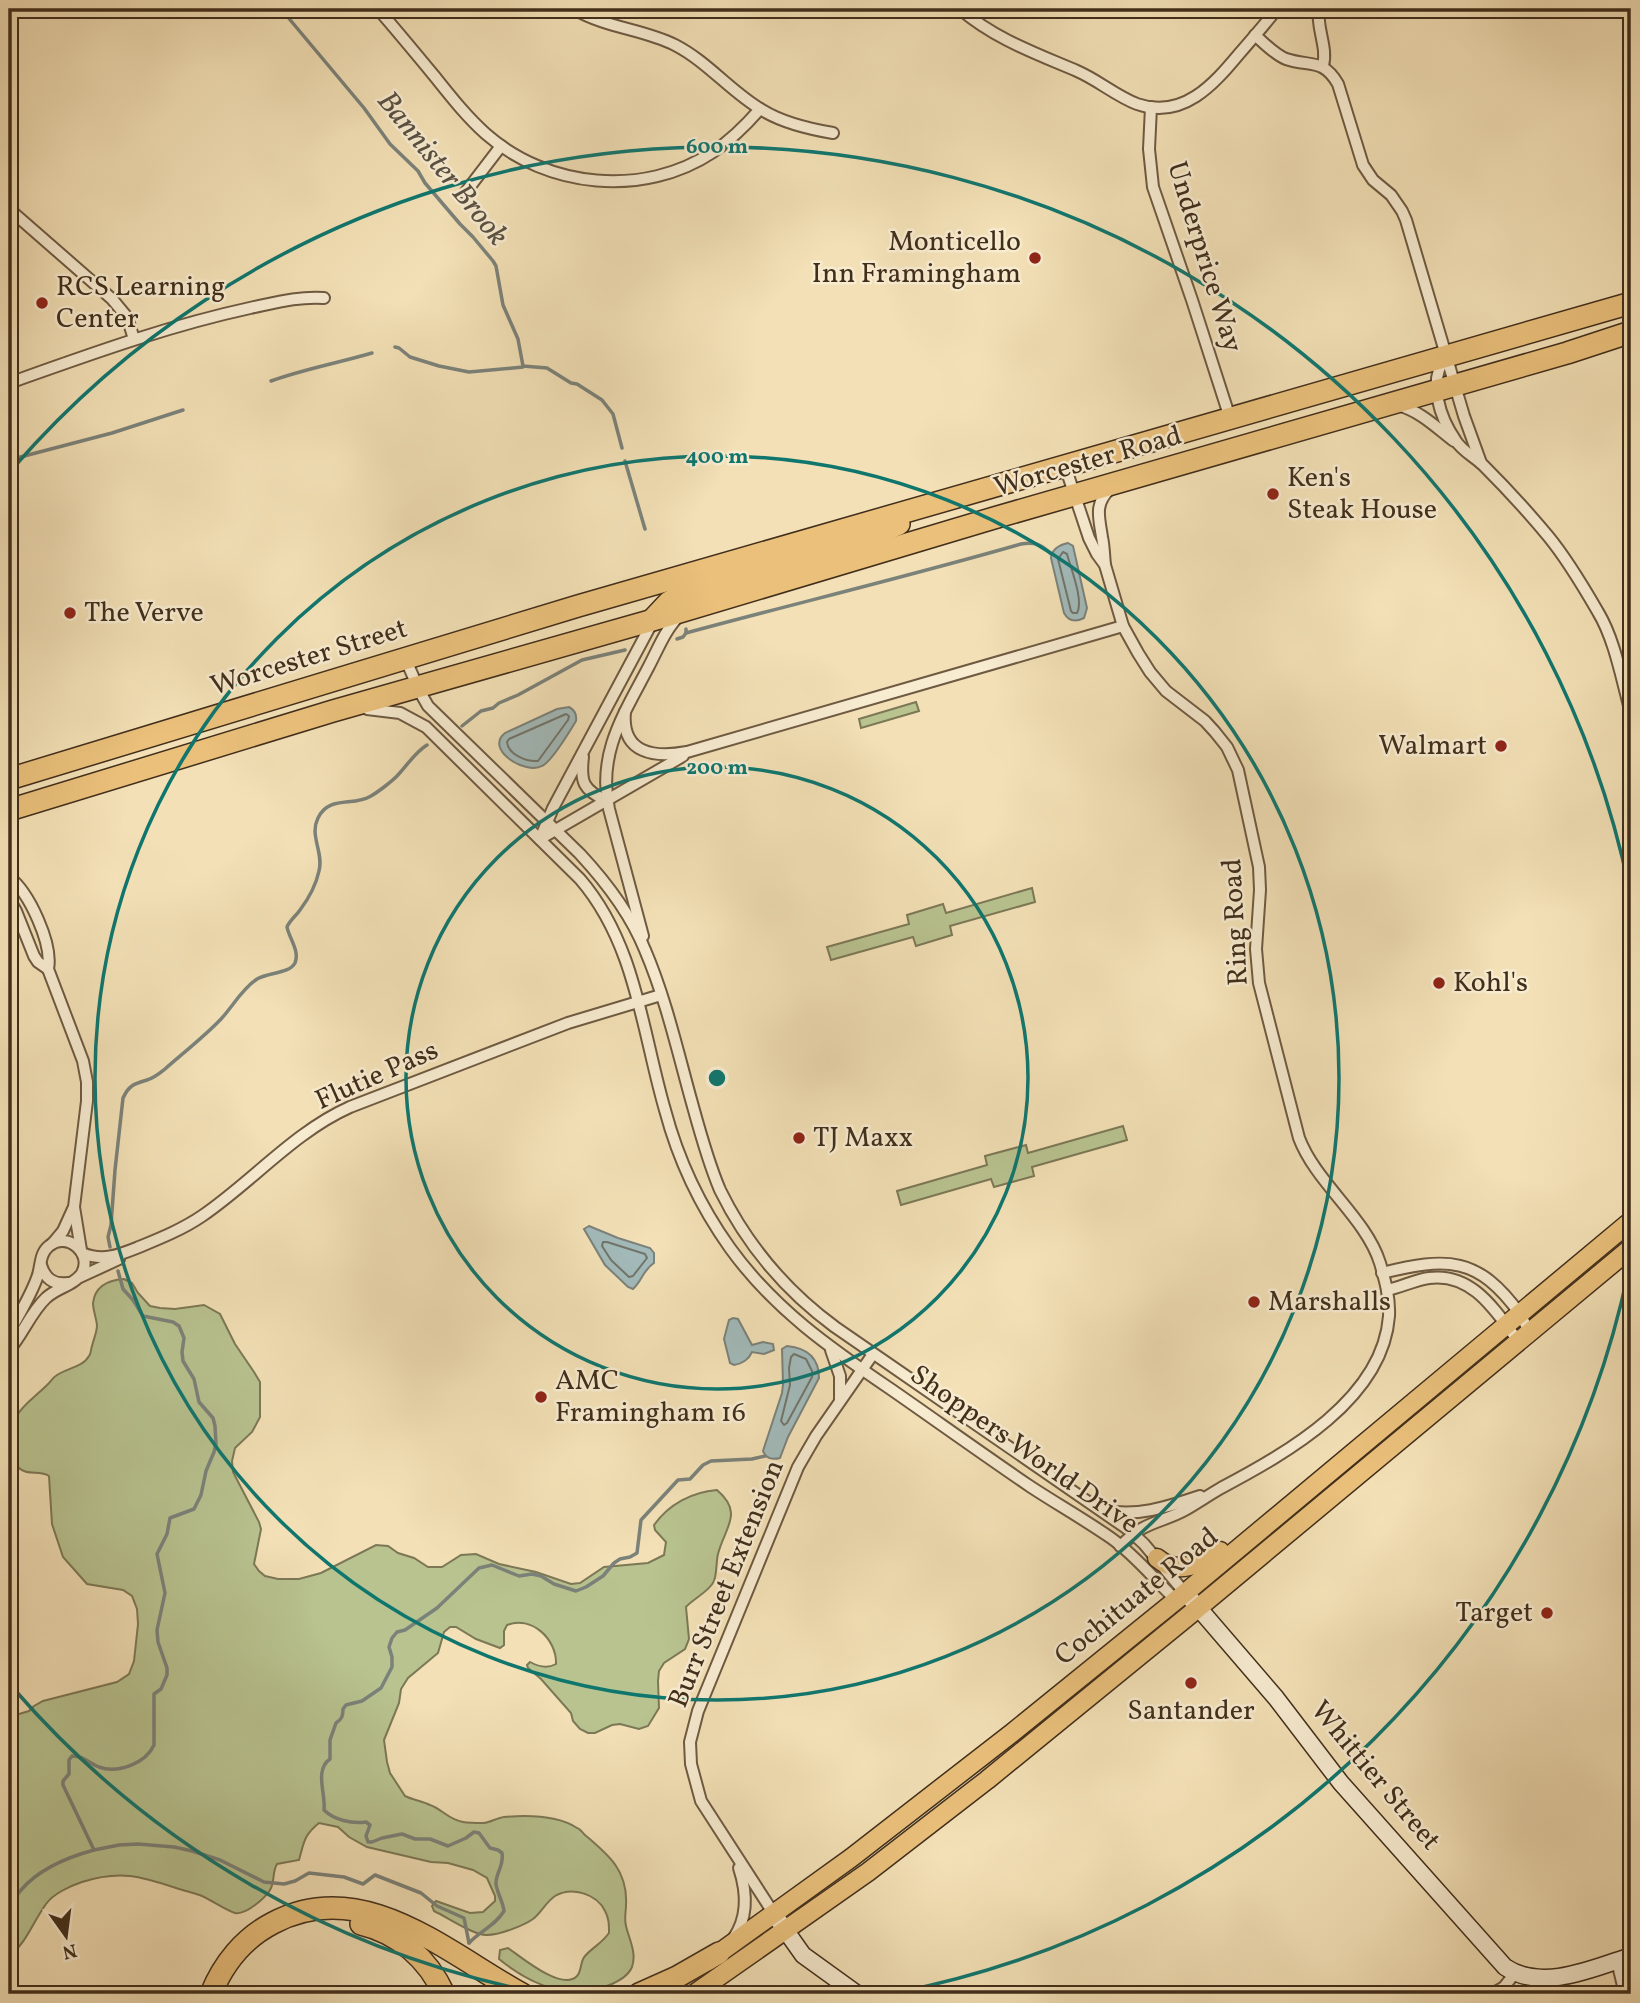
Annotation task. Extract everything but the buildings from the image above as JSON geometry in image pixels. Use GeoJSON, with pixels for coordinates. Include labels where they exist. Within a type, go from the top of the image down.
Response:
{"type":"FeatureCollection","features":[{"type":"Feature","properties":{"kind":"highway","name":"Worcester Road"},"geometry":{"type":"LineString","coordinates":[[626,592],[1631,303]]}},
{"type":"Feature","properties":{"kind":"highway","name":"Worcester Road"},"geometry":{"type":"LineString","coordinates":[[561,646],[1446,389],[1631,332]]}},
{"type":"Feature","properties":{"kind":"highway"},"geometry":{"type":"LineString","coordinates":[[653,620],[669,602],[693,589],[858,541],[951,499]]}},
{"type":"Feature","properties":{"kind":"highway","name":"Worcester Street"},"geometry":{"type":"LineString","coordinates":[[9,779],[626,592]]}},
{"type":"Feature","properties":{"kind":"highway","name":"Worcester Street"},"geometry":{"type":"LineString","coordinates":[[9,810],[333,711],[561,646]]}},
{"type":"Feature","properties":{"kind":"highway"},"geometry":{"type":"LineString","coordinates":[[211,1994],[230,1959],[262,1929],[298,1912],[338,1908],[371,1913],[402,1924],[522,1994]]}},
{"type":"Feature","properties":{"kind":"highway"},"geometry":{"type":"LineString","coordinates":[[226,1994],[246,1961],[269,1940],[302,1925],[330,1921],[367,1926],[397,1939],[422,1960],[443,1994]]}},
{"type":"Feature","properties":{"kind":"highway"},"geometry":{"type":"LineString","coordinates":[[639,1994],[677,1977],[719,1953]]}},
{"type":"Feature","properties":{"kind":"main road","name":"Cochituate Road"},"geometry":{"type":"LineString","coordinates":[[661,1994],[861,1851],[953,1781],[1631,1222]]}},
{"type":"Feature","properties":{"kind":"main road","name":"Cochituate Road"},"geometry":{"type":"LineString","coordinates":[[694,1994],[955,1807],[1631,1248]]}},
{"type":"Feature","properties":{"kind":"main road"},"geometry":{"type":"LineString","coordinates":[[1157,1558],[1165,1564],[1177,1567],[1199,1564],[1296,1500]]}},
{"type":"Feature","properties":{"kind":"street"},"geometry":{"type":"LineString","coordinates":[[379,9],[464,112],[501,146],[529,163],[577,179],[610,181],[641,179],[670,173],[711,154],[737,134],[760,109]]}},
{"type":"Feature","properties":{"kind":"street"},"geometry":{"type":"LineString","coordinates":[[574,9],[601,22],[653,36],[677,46],[703,63],[760,109],[795,124],[833,133]]}},
{"type":"Feature","properties":{"kind":"street"},"geometry":{"type":"LineString","coordinates":[[960,9],[986,29],[1013,44],[1080,72],[1129,101],[1151,107],[1170,106],[1201,94],[1217,80],[1277,9]]}},
{"type":"Feature","properties":{"kind":"street"},"geometry":{"type":"LineString","coordinates":[[1319,9],[1318,23],[1325,60],[1323,66]]}},
{"type":"Feature","properties":{"kind":"street"},"geometry":{"type":"LineString","coordinates":[[1255,35],[1281,56],[1323,66],[1334,76],[1363,165],[1402,211],[1447,356],[1447,424],[1457,444]]}},
{"type":"Feature","properties":{"kind":"street","name":"Underprice Way"},"geometry":{"type":"LineString","coordinates":[[1151,107],[1149,149],[1153,187],[1230,418]]}},
{"type":"Feature","properties":{"kind":"street"},"geometry":{"type":"LineString","coordinates":[[465,193],[501,146]]}},
{"type":"Feature","properties":{"kind":"street"},"geometry":{"type":"LineString","coordinates":[[9,209],[112,299],[127,317],[134,339]]}},
{"type":"Feature","properties":{"kind":"street"},"geometry":{"type":"LineString","coordinates":[[9,383],[134,339],[192,322],[303,298],[324,298]]}},
{"type":"Feature","properties":{"kind":"street"},"geometry":{"type":"LineString","coordinates":[[1447,356],[1437,372],[1464,416],[1481,463]]}},
{"type":"Feature","properties":{"kind":"street"},"geometry":{"type":"LineString","coordinates":[[1388,405],[1410,409],[1481,463],[1555,544],[1597,610],[1609,636],[1631,713]]}},
{"type":"Feature","properties":{"kind":"street","name":"Ring Road"},"geometry":{"type":"LineString","coordinates":[[1065,466],[1091,543],[1105,565],[1123,626],[1157,681],[1210,726],[1227,747],[1236,764],[1260,874],[1256,949],[1259,983],[1299,1138],[1310,1161],[1373,1246],[1387,1290],[1389,1308],[1386,1337],[1375,1365],[1358,1391],[1336,1412],[1261,1467],[1181,1512],[1148,1525],[1120,1546]]}},
{"type":"Feature","properties":{"kind":"street"},"geometry":{"type":"LineString","coordinates":[[1105,565],[1098,509],[1104,494],[1122,481]]}},
{"type":"Feature","properties":{"kind":"street","name":"Shoppers World Drive"},"geometry":{"type":"LineString","coordinates":[[651,966],[607,801],[605,780],[614,734],[625,712],[674,622],[695,607]]}},
{"type":"Feature","properties":{"kind":"street"},"geometry":{"type":"LineString","coordinates":[[540,839],[546,821],[653,620]]}},
{"type":"Feature","properties":{"kind":"street"},"geometry":{"type":"LineString","coordinates":[[625,712],[626,732],[640,749],[666,754],[695,750],[1123,626]]}},
{"type":"Feature","properties":{"kind":"street","name":"Shoppers World Drive"},"geometry":{"type":"LineString","coordinates":[[405,658],[417,687],[432,710],[588,863],[613,894],[640,938],[661,995],[717,1182],[734,1216],[760,1256],[791,1290],[826,1321],[1134,1534],[1157,1558],[1186,1606],[1198,1608]]}},
{"type":"Feature","properties":{"kind":"street","name":"Shoppers World Drive"},"geometry":{"type":"LineString","coordinates":[[333,711],[384,710],[417,720],[580,879],[602,908],[621,946],[670,1130],[683,1164],[705,1210],[724,1241],[753,1278],[787,1313],[830,1348],[1120,1546],[1180,1596]]}},
{"type":"Feature","properties":{"kind":"street"},"geometry":{"type":"LineString","coordinates":[[586,746],[582,765],[584,784],[592,793],[607,801]]}},
{"type":"Feature","properties":{"kind":"street"},"geometry":{"type":"LineString","coordinates":[[540,839],[695,750]]}},
{"type":"Feature","properties":{"kind":"street"},"geometry":{"type":"LineString","coordinates":[[9,877],[30,901],[49,951],[48,969],[83,1061],[87,1082],[74,1207],[84,1267],[74,1280],[62,1284],[52,1281],[45,1274],[41,1262]]}},
{"type":"Feature","properties":{"kind":"street"},"geometry":{"type":"LineString","coordinates":[[9,900],[34,956],[48,969]]}},
{"type":"Feature","properties":{"kind":"street","name":"Flutie Pass"},"geometry":{"type":"LineString","coordinates":[[81,1252],[104,1258],[172,1233],[201,1216],[318,1125],[341,1111],[568,1023],[661,995]]}},
{"type":"Feature","properties":{"kind":"street"},"geometry":{"type":"LineString","coordinates":[[9,1333],[31,1293],[44,1252],[66,1226],[74,1207]]}},
{"type":"Feature","properties":{"kind":"street"},"geometry":{"type":"LineString","coordinates":[[53,1243],[74,1244],[81,1252]]}},
{"type":"Feature","properties":{"kind":"street","name":"Flutie Pass"},"geometry":{"type":"LineString","coordinates":[[9,1350],[42,1302],[51,1294],[137,1248]]}},
{"type":"Feature","properties":{"kind":"street"},"geometry":{"type":"LineString","coordinates":[[1382,1273],[1430,1263],[1461,1265],[1487,1278],[1524,1338]]}},
{"type":"Feature","properties":{"kind":"street"},"geometry":{"type":"LineString","coordinates":[[1387,1290],[1429,1278],[1461,1282],[1513,1320],[1524,1338]]}},
{"type":"Feature","properties":{"kind":"street"},"geometry":{"type":"LineString","coordinates":[[830,1348],[840,1376],[840,1401]]}},
{"type":"Feature","properties":{"kind":"street","name":"Burr Street Extension"},"geometry":{"type":"LineString","coordinates":[[774,1914],[701,1801],[691,1765],[690,1742],[695,1719],[798,1467],[807,1449],[873,1354]]}},
{"type":"Feature","properties":{"kind":"street","name":"Ring Road"},"geometry":{"type":"LineString","coordinates":[[1094,1507],[1115,1513],[1134,1513],[1160,1508],[1220,1489]]}},
{"type":"Feature","properties":{"kind":"street","name":"Whittier Street"},"geometry":{"type":"LineString","coordinates":[[1198,1608],[1281,1704],[1341,1783],[1496,1958],[1515,1973]]}},
{"type":"Feature","properties":{"kind":"street"},"geometry":{"type":"LineString","coordinates":[[719,1953],[737,1932],[744,1906],[743,1880],[733,1852]]}},
{"type":"Feature","properties":{"kind":"street"},"geometry":{"type":"LineString","coordinates":[[774,1914],[803,1955],[857,1994]]}},
{"type":"Feature","properties":{"kind":"street"},"geometry":{"type":"LineString","coordinates":[[1492,1994],[1504,1987],[1515,1973],[1532,1978],[1550,1978],[1624,1959],[1625,1994]]}},
{"type":"Feature","properties":{"kind":"green space"},"geometry":{"type":"Polygon","coordinates":[[[916,702],[919,711],[861,728],[859,719],[916,702]]]}},
{"type":"Feature","properties":{"kind":"green space"},"geometry":{"type":"Polygon","coordinates":[[[1032,888],[1035,902],[950,926],[952,935],[916,946],[913,937],[831,960],[827,947],[909,924],[907,915],[943,904],[946,913],[1032,888]]]}},
{"type":"Feature","properties":{"kind":"green space"},"geometry":{"type":"Polygon","coordinates":[[[1123,1126],[1127,1140],[1032,1167],[1034,1176],[994,1187],[991,1179],[901,1205],[897,1191],[987,1165],[985,1156],[1026,1145],[1028,1153],[1123,1126]]]}},
{"type":"Feature","properties":{"kind":"green space"},"geometry":{"type":"Polygon","coordinates":[[[124,1279],[132,1283],[150,1306],[175,1309],[204,1305],[220,1314],[235,1344],[260,1382],[260,1417],[252,1432],[235,1448],[232,1461],[233,1472],[259,1522],[261,1529],[254,1564],[265,1576],[299,1579],[321,1573],[376,1545],[388,1546],[428,1567],[442,1567],[461,1555],[476,1554],[499,1564],[536,1572],[571,1584],[580,1583],[604,1567],[648,1563],[664,1555],[666,1542],[654,1525],[682,1500],[717,1490],[725,1498],[731,1513],[718,1554],[714,1581],[686,1607],[689,1639],[685,1649],[664,1663],[659,1671],[659,1708],[648,1726],[639,1729],[620,1724],[612,1725],[595,1733],[580,1729],[573,1721],[571,1713],[528,1668],[530,1662],[543,1667],[556,1664],[552,1646],[541,1631],[525,1623],[516,1623],[507,1625],[504,1645],[500,1648],[476,1639],[456,1627],[450,1627],[444,1632],[438,1653],[408,1678],[401,1689],[399,1703],[384,1740],[390,1773],[405,1796],[463,1822],[484,1823],[504,1817],[523,1816],[561,1821],[579,1829],[602,1850],[620,1873],[626,1893],[625,1923],[634,1957],[632,1967],[624,1977],[597,1989],[567,1991],[538,1983],[499,1959],[500,1950],[508,1948],[552,1976],[570,1980],[577,1976],[583,1958],[609,1933],[605,1911],[590,1896],[576,1892],[562,1893],[552,1898],[529,1922],[504,1932],[482,1935],[434,1911],[432,1906],[436,1901],[470,1913],[483,1912],[495,1901],[487,1878],[473,1870],[448,1863],[431,1862],[367,1847],[338,1827],[319,1823],[307,1835],[299,1860],[277,1864],[270,1890],[250,1909],[235,1913],[202,1896],[151,1880],[119,1875],[95,1878],[67,1888],[49,1900],[25,1938],[9,1957],[9,1717],[29,1711],[43,1701],[117,1682],[129,1674],[134,1661],[138,1624],[137,1609],[132,1596],[123,1590],[87,1584],[63,1557],[52,1524],[49,1476],[26,1472],[14,1463],[9,1436],[13,1423],[25,1405],[55,1376],[86,1360],[97,1325],[94,1297],[100,1288],[108,1283],[124,1279]]]}},
{"type":"Feature","properties":{"kind":"water"},"geometry":{"type":"Polygon","coordinates":[[[1068,543],[1073,546],[1087,608],[1084,618],[1075,621],[1070,620],[1064,613],[1051,558],[1056,548],[1068,543]]]}},
{"type":"Feature","properties":{"kind":"water"},"geometry":{"type":"Polygon","coordinates":[[[569,707],[575,712],[576,721],[560,746],[542,766],[535,768],[518,764],[503,753],[500,740],[505,733],[557,709],[569,707]]]}},
{"type":"Feature","properties":{"kind":"water"},"geometry":{"type":"Polygon","coordinates":[[[589,1226],[650,1248],[654,1253],[654,1263],[633,1289],[605,1265],[584,1229],[589,1226]]]}},
{"type":"Feature","properties":{"kind":"water"},"geometry":{"type":"Polygon","coordinates":[[[738,1319],[752,1345],[763,1342],[773,1344],[774,1350],[764,1354],[752,1352],[742,1362],[734,1365],[730,1363],[724,1339],[729,1320],[738,1319]]]}},
{"type":"Feature","properties":{"kind":"water"},"geometry":{"type":"Polygon","coordinates":[[[787,1346],[806,1351],[814,1359],[819,1378],[780,1458],[772,1459],[763,1451],[782,1393],[782,1349],[787,1346]]]}},
{"type":"Feature","properties":{"kind":"waterway","name":"Bannister Brook"},"geometry":{"type":"LineString","coordinates":[[281,9],[364,108],[390,144],[418,171],[425,183],[493,261],[503,305],[518,339],[523,366],[547,368],[602,400],[613,414],[622,448]]}},
{"type":"Feature","properties":{"kind":"waterway"},"geometry":{"type":"LineString","coordinates":[[395,347],[410,357],[469,372],[523,367]]}},
{"type":"Feature","properties":{"kind":"waterway"},"geometry":{"type":"LineString","coordinates":[[271,381],[372,353]]}},
{"type":"Feature","properties":{"kind":"waterway"},"geometry":{"type":"LineString","coordinates":[[9,460],[112,433],[183,410]]}},
{"type":"Feature","properties":{"kind":"waterway","name":"Bannister Brook"},"geometry":{"type":"LineString","coordinates":[[625,461],[645,529]]}},
{"type":"Feature","properties":{"kind":"waterway"},"geometry":{"type":"LineString","coordinates":[[686,633],[1021,544],[1038,544],[1051,554]]}},
{"type":"Feature","properties":{"kind":"waterway","name":"Bannister Brook"},"geometry":{"type":"LineString","coordinates":[[677,639],[683,637],[686,629]]}},
{"type":"Feature","properties":{"kind":"waterway","name":"Bannister Brook"},"geometry":{"type":"LineString","coordinates":[[462,726],[481,711],[493,708],[582,660],[625,650]]}},
{"type":"Feature","properties":{"kind":"waterway","name":"Bannister Brook"},"geometry":{"type":"LineString","coordinates":[[110,1247],[108,1237],[115,1170],[123,1098],[127,1090],[159,1074],[221,1019],[257,979],[292,967],[296,954],[287,927],[306,901],[318,876],[320,857],[315,831],[318,818],[328,806],[364,799],[374,794],[427,745]]}},
{"type":"Feature","properties":{"kind":"waterway","name":"Bannister Brook"},"geometry":{"type":"LineString","coordinates":[[118,1271],[123,1289],[143,1316],[173,1322],[179,1326],[184,1338],[183,1361],[194,1379],[199,1402],[213,1418],[216,1444],[201,1495],[194,1509],[170,1518],[167,1534],[157,1554],[165,1593],[157,1630],[167,1675],[161,1689],[154,1694],[154,1745],[145,1757],[123,1768],[106,1769],[76,1756],[69,1760],[69,1774],[63,1785],[94,1850],[138,1844],[174,1847],[220,1860],[264,1882],[284,1884],[309,1873],[344,1877],[363,1884],[375,1875],[421,1893],[437,1906],[464,1918],[469,1943]]}},
{"type":"Feature","properties":{"kind":"waterway"},"geometry":{"type":"LineString","coordinates":[[469,1943],[504,1911],[496,1885],[502,1853],[490,1848],[479,1833],[474,1832],[448,1846],[430,1839],[415,1839],[402,1834],[368,1842],[366,1836],[370,1825],[366,1822],[344,1820],[324,1810],[323,1769],[330,1759],[330,1740],[336,1723],[342,1717],[343,1709],[346,1705],[362,1701],[381,1688],[392,1667],[389,1647],[397,1632],[405,1630],[437,1608],[479,1568],[492,1565],[519,1576],[541,1576],[554,1584],[576,1591],[603,1576],[620,1559],[637,1553],[641,1520],[678,1480],[690,1479],[703,1465],[711,1461],[765,1456]]}},
{"type":"Feature","properties":{"kind":"waterway"},"geometry":{"type":"LineString","coordinates":[[9,1909],[19,1892],[36,1876],[64,1860],[94,1850]]}},
{"type":"Feature","properties":{"kind":"place","name":"Monticello Inn Framingham"},"geometry":{"type":"Point","coordinates":[1035,258]}},
{"type":"Feature","properties":{"kind":"place","name":"RCS Learning Center"},"geometry":{"type":"Point","coordinates":[42,303]}},
{"type":"Feature","properties":{"kind":"place","name":"Ken's Steak House"},"geometry":{"type":"Point","coordinates":[1273,494]}},
{"type":"Feature","properties":{"kind":"place","name":"The Verve"},"geometry":{"type":"Point","coordinates":[70,613]}},
{"type":"Feature","properties":{"kind":"place","name":"Walmart"},"geometry":{"type":"Point","coordinates":[1501,746]}},
{"type":"Feature","properties":{"kind":"place","name":"Kohl's"},"geometry":{"type":"Point","coordinates":[1439,983]}},
{"type":"Feature","properties":{"kind":"place","name":"TJ Maxx"},"geometry":{"type":"Point","coordinates":[799,1138]}},
{"type":"Feature","properties":{"kind":"place","name":"Marshalls"},"geometry":{"type":"Point","coordinates":[1254,1302]}},
{"type":"Feature","properties":{"kind":"place","name":"AMC Framingham 16"},"geometry":{"type":"Point","coordinates":[541,1397]}},
{"type":"Feature","properties":{"kind":"place","name":"Target"},"geometry":{"type":"Point","coordinates":[1547,1613]}},
{"type":"Feature","properties":{"kind":"place","name":"Santander"},"geometry":{"type":"Point","coordinates":[1191,1683]}}]}
